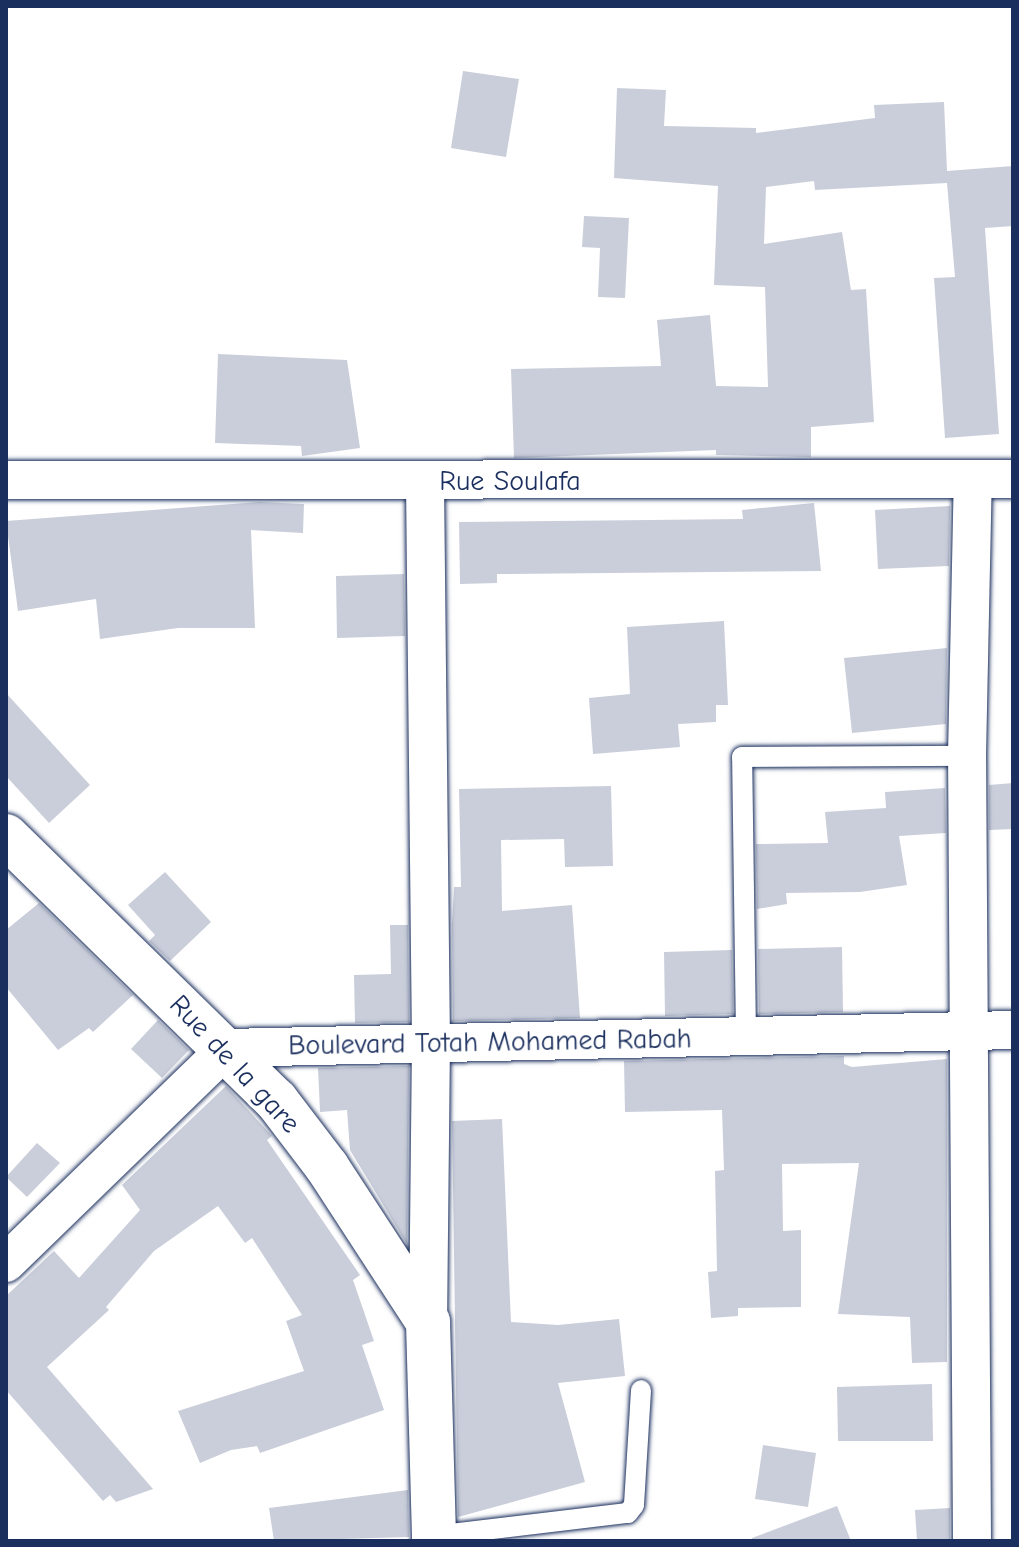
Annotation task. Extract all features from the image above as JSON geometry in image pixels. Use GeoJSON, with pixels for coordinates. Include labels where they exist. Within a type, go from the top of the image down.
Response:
{"type":"FeatureCollection","features":[{"type":"Feature","properties":{"kind":"main road","name":"Rue de la gare"},"geometry":{"type":"LineString","coordinates":[[6,836],[227,1048],[327,1167],[428,1322]]}},
{"type":"Feature","properties":{"kind":"main road"},"geometry":{"type":"LineString","coordinates":[[428,1322],[434,1538]]}},
{"type":"Feature","properties":{"kind":"street"},"geometry":{"type":"LineString","coordinates":[[972,1541],[973,1030],[967,756],[973,479]]}},
{"type":"Feature","properties":{"kind":"street","name":"Rue Soulafa"},"geometry":{"type":"LineString","coordinates":[[6,480],[425,482],[1013,479]]}},
{"type":"Feature","properties":{"kind":"street"},"geometry":{"type":"LineString","coordinates":[[425,482],[431,1041],[428,1322]]}},
{"type":"Feature","properties":{"kind":"street","name":"Boulevard Totah Mohamed Rabah"},"geometry":{"type":"LineString","coordinates":[[227,1048],[1013,1030]]}},
{"type":"Feature","properties":{"kind":"street"},"geometry":{"type":"LineString","coordinates":[[6,1263],[227,1048]]}},
{"type":"Feature","properties":{"kind":"lane"},"geometry":{"type":"LineString","coordinates":[[746,1036],[742,757],[967,756]]}},
{"type":"Feature","properties":{"kind":"lane"},"geometry":{"type":"LineString","coordinates":[[434,1538],[628,1513],[634,1505],[641,1390]]}},
{"type":"Feature","properties":{"kind":"building"},"geometry":{"type":"Polygon","coordinates":[[[463,71],[519,79],[506,157],[451,148],[463,71]]]}},
{"type":"Feature","properties":{"kind":"building"},"geometry":{"type":"Polygon","coordinates":[[[617,88],[666,90],[664,126],[756,128],[756,133],[875,118],[874,105],[944,102],[947,171],[1013,166],[1013,226],[985,228],[999,434],[945,438],[934,278],[955,277],[947,183],[815,190],[814,181],[766,187],[764,244],[842,232],[851,290],[866,289],[874,422],[811,427],[811,457],[716,455],[716,450],[514,458],[511,369],[661,366],[657,320],[710,315],[716,386],[768,387],[765,287],[714,285],[718,186],[614,178],[617,88]]]}},
{"type":"Feature","properties":{"kind":"building"},"geometry":{"type":"Polygon","coordinates":[[[584,216],[629,218],[625,298],[598,297],[600,248],[582,247],[584,216]]]}},
{"type":"Feature","properties":{"kind":"building"},"geometry":{"type":"Polygon","coordinates":[[[218,354],[347,360],[360,448],[302,456],[301,446],[215,443],[218,354]]]}},
{"type":"Feature","properties":{"kind":"building"},"geometry":{"type":"Polygon","coordinates":[[[259,502],[304,504],[303,533],[251,530],[255,628],[178,628],[100,639],[96,599],[18,611],[6,521],[259,502]]]}},
{"type":"Feature","properties":{"kind":"building"},"geometry":{"type":"Polygon","coordinates":[[[814,503],[821,571],[497,574],[497,583],[460,584],[459,522],[743,519],[742,510],[814,503]]]}},
{"type":"Feature","properties":{"kind":"building"},"geometry":{"type":"Polygon","coordinates":[[[950,506],[949,566],[878,569],[875,510],[950,506]]]}},
{"type":"Feature","properties":{"kind":"building"},"geometry":{"type":"Polygon","coordinates":[[[404,574],[405,636],[337,638],[336,576],[404,574]]]}},
{"type":"Feature","properties":{"kind":"building"},"geometry":{"type":"Polygon","coordinates":[[[724,621],[728,705],[716,705],[716,722],[678,724],[680,747],[593,754],[589,698],[630,694],[627,627],[724,621]]]}},
{"type":"Feature","properties":{"kind":"building"},"geometry":{"type":"Polygon","coordinates":[[[947,648],[946,724],[852,733],[844,658],[947,648]]]}},
{"type":"Feature","properties":{"kind":"building"},"geometry":{"type":"Polygon","coordinates":[[[6,693],[90,785],[49,823],[6,776],[6,693]]]}},
{"type":"Feature","properties":{"kind":"building"},"geometry":{"type":"Polygon","coordinates":[[[1013,783],[1013,829],[989,830],[989,785],[1013,783]]]}},
{"type":"Feature","properties":{"kind":"building"},"geometry":{"type":"Polygon","coordinates":[[[611,786],[613,866],[565,867],[564,839],[501,840],[502,911],[572,905],[580,1018],[453,1021],[454,887],[461,887],[459,789],[611,786]]]}},
{"type":"Feature","properties":{"kind":"building"},"geometry":{"type":"Polygon","coordinates":[[[945,788],[946,833],[899,836],[907,885],[860,892],[786,893],[787,904],[757,909],[756,844],[828,843],[825,812],[886,808],[885,792],[945,788]]]}},
{"type":"Feature","properties":{"kind":"building"},"geometry":{"type":"Polygon","coordinates":[[[165,872],[211,922],[170,961],[149,941],[155,935],[128,905],[165,872]]]}},
{"type":"Feature","properties":{"kind":"building"},"geometry":{"type":"Polygon","coordinates":[[[39,903],[133,995],[93,1032],[89,1028],[58,1050],[6,987],[6,930],[39,903]]]}},
{"type":"Feature","properties":{"kind":"building"},"geometry":{"type":"Polygon","coordinates":[[[390,925],[408,925],[409,1022],[355,1023],[354,975],[391,974],[390,925]]]}},
{"type":"Feature","properties":{"kind":"building"},"geometry":{"type":"Polygon","coordinates":[[[842,947],[843,1012],[759,1014],[758,949],[842,947]]]}},
{"type":"Feature","properties":{"kind":"building"},"geometry":{"type":"Polygon","coordinates":[[[732,950],[733,1014],[665,1016],[664,952],[732,950]]]}},
{"type":"Feature","properties":{"kind":"building"},"geometry":{"type":"Polygon","coordinates":[[[158,1020],[189,1050],[162,1078],[131,1049],[158,1020]]]}},
{"type":"Feature","properties":{"kind":"building"},"geometry":{"type":"Polygon","coordinates":[[[844,1056],[844,1064],[852,1067],[947,1059],[947,1362],[912,1363],[910,1317],[838,1314],[859,1163],[782,1164],[783,1231],[801,1230],[801,1307],[738,1308],[738,1316],[711,1318],[708,1272],[717,1271],[715,1171],[724,1170],[722,1110],[625,1112],[624,1061],[844,1056]]]}},
{"type":"Feature","properties":{"kind":"building"},"geometry":{"type":"Polygon","coordinates":[[[409,1066],[407,1244],[350,1150],[347,1110],[320,1112],[318,1068],[409,1066]]]}},
{"type":"Feature","properties":{"kind":"building"},"geometry":{"type":"Polygon","coordinates":[[[226,1086],[272,1136],[267,1140],[360,1275],[353,1280],[374,1341],[362,1345],[384,1410],[260,1453],[257,1446],[231,1450],[200,1463],[178,1411],[304,1371],[286,1321],[302,1315],[252,1238],[245,1243],[218,1206],[154,1251],[106,1307],[109,1310],[47,1367],[153,1489],[116,1502],[110,1495],[103,1501],[6,1390],[6,1296],[54,1251],[79,1278],[140,1210],[122,1185],[226,1086]]]}},
{"type":"Feature","properties":{"kind":"building"},"geometry":{"type":"Polygon","coordinates":[[[502,1119],[511,1322],[558,1325],[619,1319],[625,1376],[558,1383],[585,1482],[458,1517],[452,1121],[502,1119]]]}},
{"type":"Feature","properties":{"kind":"building"},"geometry":{"type":"Polygon","coordinates":[[[37,1143],[60,1163],[27,1197],[6,1177],[37,1143]]]}},
{"type":"Feature","properties":{"kind":"building"},"geometry":{"type":"Polygon","coordinates":[[[932,1384],[933,1441],[838,1441],[837,1387],[932,1384]]]}},
{"type":"Feature","properties":{"kind":"building"},"geometry":{"type":"Polygon","coordinates":[[[763,1445],[816,1453],[808,1507],[755,1499],[763,1445]]]}},
{"type":"Feature","properties":{"kind":"building"},"geometry":{"type":"Polygon","coordinates":[[[408,1490],[409,1537],[274,1541],[269,1508],[408,1490]]]}},
{"type":"Feature","properties":{"kind":"building"},"geometry":{"type":"Polygon","coordinates":[[[837,1506],[851,1541],[752,1541],[752,1538],[837,1506]]]}},
{"type":"Feature","properties":{"kind":"building"},"geometry":{"type":"Polygon","coordinates":[[[950,1508],[950,1541],[917,1541],[915,1510],[950,1508]]]}}]}
